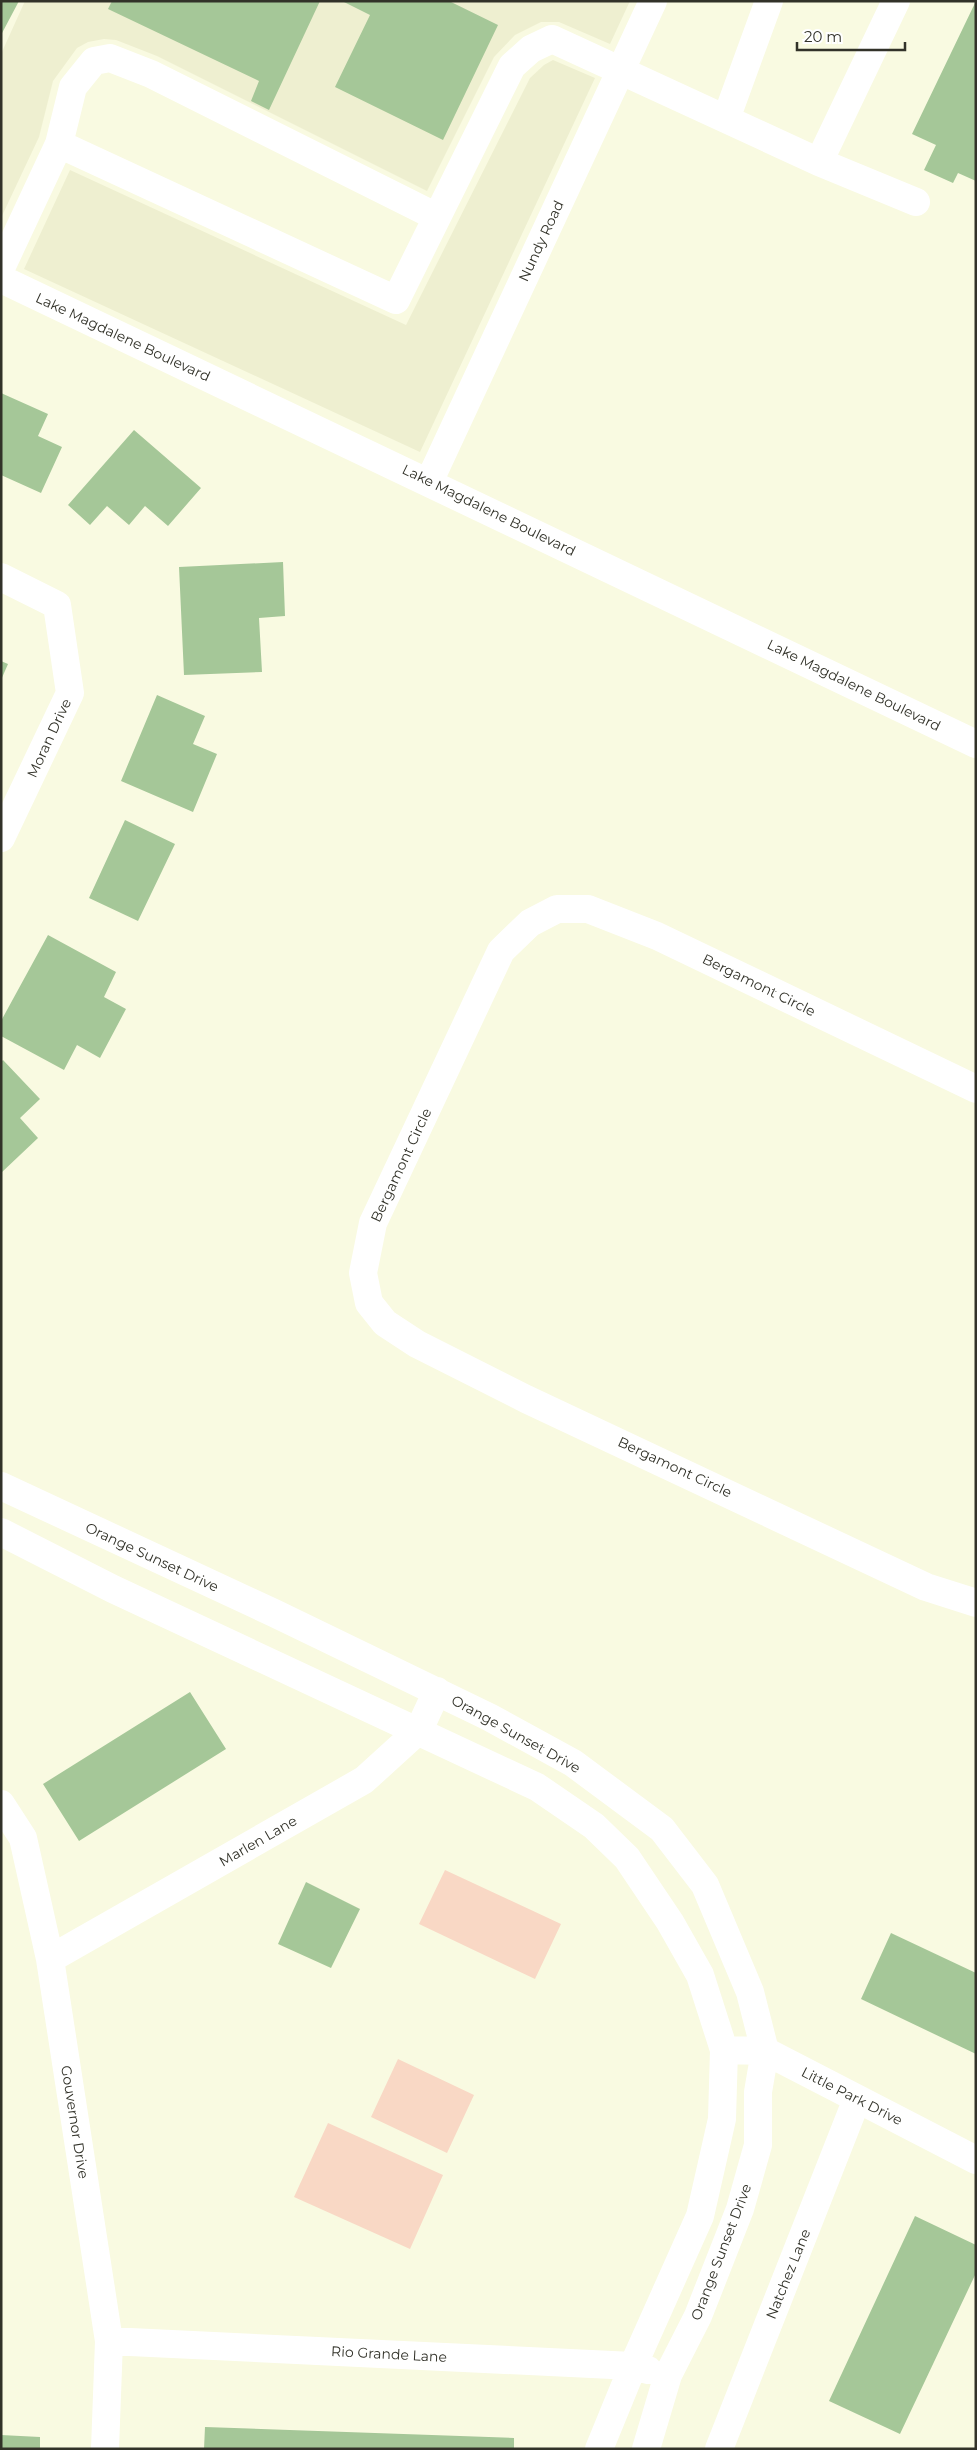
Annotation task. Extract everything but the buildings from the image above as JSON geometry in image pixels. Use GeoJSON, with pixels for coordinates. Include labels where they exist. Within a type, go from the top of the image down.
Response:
{"type":"FeatureCollection","features":[{"type":"Feature","properties":{"kind":"street","name":"Nundy Road"},"geometry":{"type":"LineString","coordinates":[[429,482],[653,1]]}},
{"type":"Feature","properties":{"kind":"street"},"geometry":{"type":"LineString","coordinates":[[726,119],[769,1]]}},
{"type":"Feature","properties":{"kind":"street"},"geometry":{"type":"LineString","coordinates":[[819,162],[896,1]]}},
{"type":"Feature","properties":{"kind":"street"},"geometry":{"type":"LineString","coordinates":[[59,144],[396,300],[512,66],[531,49],[552,39],[622,69],[819,162],[916,202]]}},
{"type":"Feature","properties":{"kind":"street"},"geometry":{"type":"LineString","coordinates":[[1,268],[59,144],[73,86],[94,61],[110,58],[151,74],[437,217]]}},
{"type":"Feature","properties":{"kind":"street","name":"Lake Magdalene Boulevard"},"geometry":{"type":"LineString","coordinates":[[1,279],[976,744]]}},
{"type":"Feature","properties":{"kind":"street","name":"Moran Drive"},"geometry":{"type":"LineString","coordinates":[[1,577],[57,605],[70,693],[1,838]]}},
{"type":"Feature","properties":{"kind":"street","name":"Bergamont Circle"},"geometry":{"type":"LineString","coordinates":[[976,1089],[657,936],[588,909],[557,909],[530,923],[502,951],[373,1223],[363,1273],[369,1303],[384,1323],[417,1344],[526,1399],[926,1587],[976,1603]]}},
{"type":"Feature","properties":{"kind":"street","name":"Orange Sunset Drive"},"geometry":{"type":"LineString","coordinates":[[1,1486],[266,1609],[489,1716],[573,1763],[662,1829],[704,1885],[750,1992],[765,2051],[758,2092],[758,2145],[740,2209],[698,2316],[668,2375],[646,2449]]}},
{"type":"Feature","properties":{"kind":"street"},"geometry":{"type":"LineString","coordinates":[[1,1532],[113,1589],[537,1787],[594,1826],[628,1858],[670,1922],[700,1976],[724,2050],[722,2119],[700,2216],[633,2366],[599,2449]]}},
{"type":"Feature","properties":{"kind":"street","name":"Marlen Lane"},"geometry":{"type":"LineString","coordinates":[[50,1959],[364,1780],[418,1730],[437,1691]]}},
{"type":"Feature","properties":{"kind":"street","name":"Gouvernor Drive"},"geometry":{"type":"LineString","coordinates":[[1,1804],[23,1838],[50,1959],[109,2341],[105,2449]]}},
{"type":"Feature","properties":{"kind":"street","name":"Little Park Drive"},"geometry":{"type":"LineString","coordinates":[[724,2050],[765,2051],[976,2160]]}},
{"type":"Feature","properties":{"kind":"street","name":"Natchez Lane"},"geometry":{"type":"LineString","coordinates":[[719,2449],[857,2099]]}},
{"type":"Feature","properties":{"kind":"street","name":"Rio Grande Lane"},"geometry":{"type":"LineString","coordinates":[[109,2341],[633,2366],[668,2375]]}},
{"type":"Feature","properties":{"kind":"shaded area"},"geometry":{"type":"Polygon","coordinates":[[[25,1],[630,1],[610,44],[559,22],[541,22],[515,35],[494,57],[427,191],[157,56],[116,40],[104,39],[88,42],[77,48],[53,81],[39,137],[1,218],[1,54],[25,1]]]}},
{"type":"Feature","properties":{"kind":"shaded area"},"geometry":{"type":"Polygon","coordinates":[[[553,60],[595,78],[420,452],[24,269],[70,170],[406,325],[530,78],[544,65],[553,60]]]}},
{"type":"Feature","properties":{"kind":"shaded area"},"geometry":{"type":"Polygon","coordinates":[[[445,1870],[561,1924],[535,1979],[419,1924],[445,1870]]]}},
{"type":"Feature","properties":{"kind":"shaded area"},"geometry":{"type":"Polygon","coordinates":[[[398,2059],[474,2095],[447,2153],[371,2117],[398,2059]]]}},
{"type":"Feature","properties":{"kind":"shaded area"},"geometry":{"type":"Polygon","coordinates":[[[328,2123],[443,2175],[410,2249],[294,2197],[328,2123]]]}}]}
